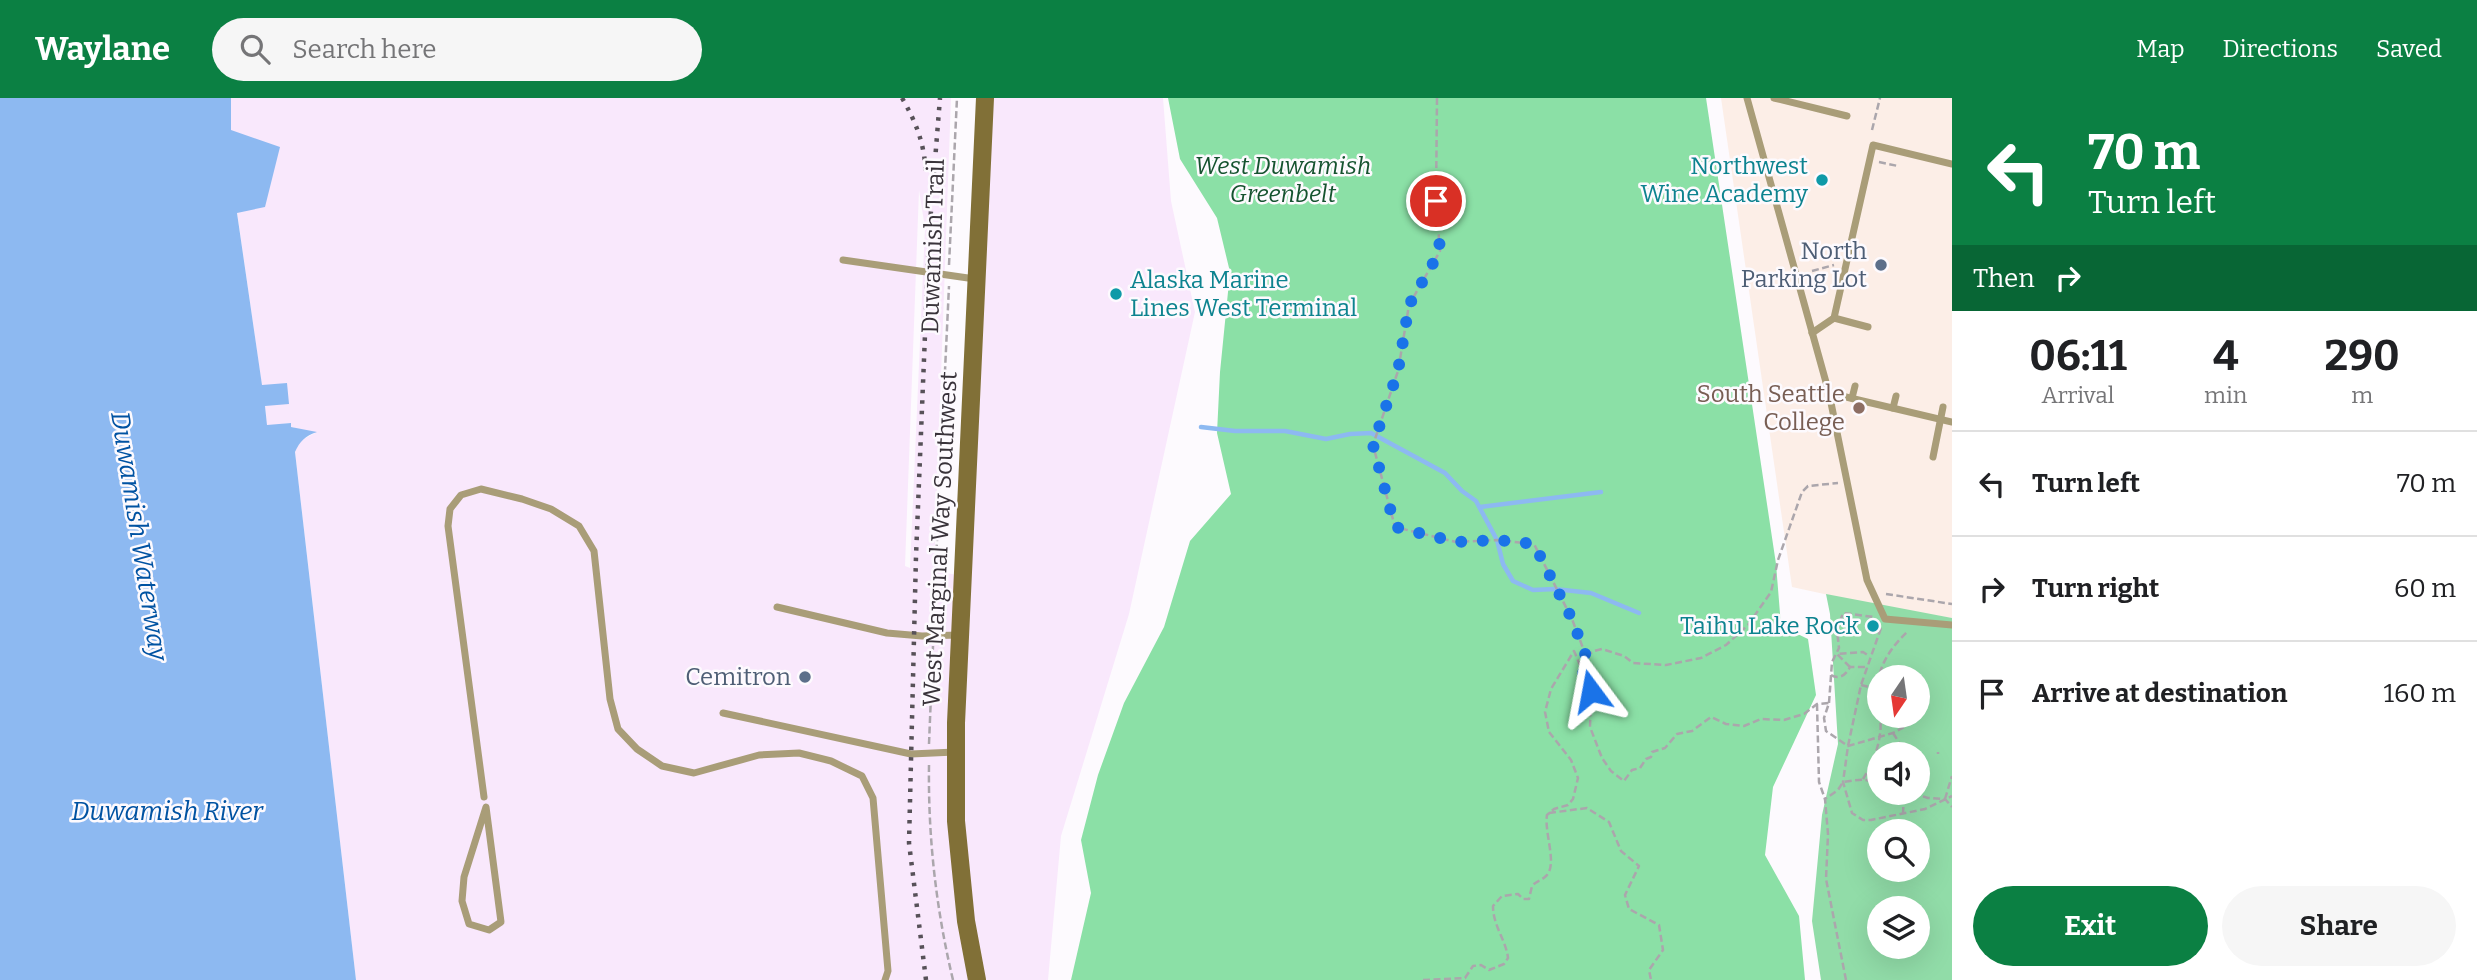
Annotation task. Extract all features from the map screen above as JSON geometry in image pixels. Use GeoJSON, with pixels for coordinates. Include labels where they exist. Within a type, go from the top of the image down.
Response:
{"type":"FeatureCollection","features":[{"type":"Feature","properties":{"kind":"main road","name":"West Marginal Way Southwest"},"geometry":{"type":"LineString","coordinates":[[977,980],[966,921],[956,821],[956,752],[985,98]]}},
{"type":"Feature","properties":{"kind":"lane"},"geometry":{"type":"LineString","coordinates":[[1747,98],[1829,393],[1867,580],[1885,619],[1952,625]]}},
{"type":"Feature","properties":{"kind":"lane"},"geometry":{"type":"LineString","coordinates":[[1774,98],[1847,116]]}},
{"type":"Feature","properties":{"kind":"lane"},"geometry":{"type":"LineString","coordinates":[[1812,333],[1834,318],[1873,145],[1952,164]]}},
{"type":"Feature","properties":{"kind":"lane"},"geometry":{"type":"LineString","coordinates":[[843,260],[976,279]]}},
{"type":"Feature","properties":{"kind":"lane"},"geometry":{"type":"LineString","coordinates":[[1834,318],[1868,327]]}},
{"type":"Feature","properties":{"kind":"lane"},"geometry":{"type":"LineString","coordinates":[[1852,398],[1855,386]]}},
{"type":"Feature","properties":{"kind":"lane"},"geometry":{"type":"LineString","coordinates":[[1829,393],[1952,422]]}},
{"type":"Feature","properties":{"kind":"lane"},"geometry":{"type":"LineString","coordinates":[[1893,408],[1896,396]]}},
{"type":"Feature","properties":{"kind":"lane"},"geometry":{"type":"LineString","coordinates":[[1933,457],[1943,407]]}},
{"type":"Feature","properties":{"kind":"lane"},"geometry":{"type":"LineString","coordinates":[[485,797],[448,526],[450,509],[461,495],[481,489],[551,509],[579,526],[594,551],[610,699],[618,729],[638,749],[662,766],[694,773],[759,755],[799,753],[831,761],[862,776],[873,798],[888,971],[886,980]]}},
{"type":"Feature","properties":{"kind":"lane"},"geometry":{"type":"LineString","coordinates":[[777,607],[887,632],[933,636],[960,635]]}},
{"type":"Feature","properties":{"kind":"lane"},"geometry":{"type":"LineString","coordinates":[[723,713],[893,750],[929,754],[956,752]]}},
{"type":"Feature","properties":{"kind":"lane"},"geometry":{"type":"LineString","coordinates":[[486,807],[501,922],[489,930],[469,924],[462,901],[464,877],[486,807]]}},
{"type":"Feature","properties":{"kind":"path","name":"Duwamish Trail"},"geometry":{"type":"LineString","coordinates":[[953,980],[942,931],[933,864],[929,754],[957,98]]}},
{"type":"Feature","properties":{"kind":"path"},"geometry":{"type":"LineString","coordinates":[[1437,98],[1436,201],[1440,251],[1409,305],[1398,371],[1373,445],[1395,527],[1456,542],[1497,540],[1534,544],[1572,619],[1586,656]]}},
{"type":"Feature","properties":{"kind":"path"},"geometry":{"type":"LineString","coordinates":[[1872,130],[1880,98]]}},
{"type":"Feature","properties":{"kind":"path"},"geometry":{"type":"LineString","coordinates":[[1876,161],[1898,166]]}},
{"type":"Feature","properties":{"kind":"path"},"geometry":{"type":"LineString","coordinates":[[1812,271],[1835,264],[1836,259]]}},
{"type":"Feature","properties":{"kind":"path"},"geometry":{"type":"LineString","coordinates":[[1580,666],[1586,656],[1602,649],[1624,656],[1633,663],[1665,665],[1695,660],[1718,650],[1748,625],[1771,592],[1802,492],[1808,486],[1846,483]]}},
{"type":"Feature","properties":{"kind":"path"},"geometry":{"type":"LineString","coordinates":[[1873,592],[1952,604]]}},
{"type":"Feature","properties":{"kind":"path"},"geometry":{"type":"LineString","coordinates":[[1868,665],[1885,619],[1843,613],[1837,630],[1839,648],[1832,662],[1829,703],[1824,718],[1826,731],[1848,746],[1864,743],[1902,728]]}},
{"type":"Feature","properties":{"kind":"path"},"geometry":{"type":"LineString","coordinates":[[1882,665],[1895,643],[1917,620]]}},
{"type":"Feature","properties":{"kind":"path"},"geometry":{"type":"LineString","coordinates":[[1549,813],[1568,805],[1573,799],[1578,778],[1571,760],[1549,732],[1545,712],[1547,698],[1574,651],[1591,691],[1590,727],[1602,758],[1611,771],[1624,781],[1632,770],[1640,768],[1646,759],[1651,757],[1652,752],[1665,748],[1677,734],[1692,731],[1711,717],[1726,724],[1744,726],[1761,719],[1784,720],[1804,714],[1816,704],[1829,703]]}},
{"type":"Feature","properties":{"kind":"path"},"geometry":{"type":"LineString","coordinates":[[1837,654],[1863,652],[1870,656]]}},
{"type":"Feature","properties":{"kind":"path"},"geometry":{"type":"LineString","coordinates":[[1837,654],[1850,667],[1867,667],[1848,746],[1843,782],[1852,813],[1871,820],[1903,815],[1925,809],[1952,796]]}},
{"type":"Feature","properties":{"kind":"path"},"geometry":{"type":"LineString","coordinates":[[1831,675],[1842,677],[1850,667]]}},
{"type":"Feature","properties":{"kind":"path"},"geometry":{"type":"LineString","coordinates":[[1861,685],[1867,686]]}},
{"type":"Feature","properties":{"kind":"path"},"geometry":{"type":"LineString","coordinates":[[1816,704],[1819,782],[1825,799],[1828,834],[1826,879],[1846,980]]}},
{"type":"Feature","properties":{"kind":"path"},"geometry":{"type":"LineString","coordinates":[[1863,779],[1874,761],[1880,728]]}},
{"type":"Feature","properties":{"kind":"path"},"geometry":{"type":"LineString","coordinates":[[1893,733],[1899,742]]}},
{"type":"Feature","properties":{"kind":"path"},"geometry":{"type":"LineString","coordinates":[[1945,799],[1952,776]]}},
{"type":"Feature","properties":{"kind":"path"},"geometry":{"type":"LineString","coordinates":[[1825,799],[1838,790],[1843,782],[1867,780]]}},
{"type":"Feature","properties":{"kind":"path"},"geometry":{"type":"LineString","coordinates":[[1930,798],[1945,799],[1952,807]]}},
{"type":"Feature","properties":{"kind":"path"},"geometry":{"type":"LineString","coordinates":[[1903,805],[1903,815]]}},
{"type":"Feature","properties":{"kind":"path"},"geometry":{"type":"LineString","coordinates":[[1549,813],[1587,808],[1609,822],[1621,851],[1639,866],[1625,895],[1629,909],[1659,925],[1663,950],[1649,970],[1651,980]]}},
{"type":"Feature","properties":{"kind":"path"},"geometry":{"type":"LineString","coordinates":[[1423,980],[1465,978],[1473,966],[1481,965],[1489,970],[1504,964],[1508,958],[1506,947],[1495,923],[1493,906],[1502,896],[1518,894],[1523,899],[1529,899],[1532,886],[1546,876],[1553,863],[1545,827],[1549,813]]}},
{"type":"Feature","properties":{"kind":"shaded area"},"geometry":{"type":"Polygon","coordinates":[[[231,98],[951,98],[934,571],[970,577],[981,98],[1163,98],[1171,201],[1195,312],[1129,614],[1061,836],[1048,980],[356,980],[295,452],[300,441],[315,433],[291,427],[290,423],[267,426],[265,406],[287,384],[262,386],[237,212],[231,98]],[[919,190],[905,566],[910,568],[925,228],[919,190]]]}},
{"type":"Feature","properties":{"kind":"shaded area","name":"South Seattle College"},"geometry":{"type":"Polygon","coordinates":[[[1721,98],[1952,98],[1952,618],[1884,607],[1792,587],[1721,98]]]}},
{"type":"Feature","properties":{"kind":"green space","name":"West Duwamish Greenbelt"},"geometry":{"type":"Polygon","coordinates":[[[1168,98],[1706,98],[1776,564],[1781,626],[1808,639],[1816,695],[1773,787],[1765,855],[1799,916],[1805,980],[1071,980],[1091,893],[1081,840],[1098,775],[1124,703],[1164,627],[1190,541],[1231,494],[1217,433],[1230,272],[1217,218],[1180,159],[1168,98]]]}},
{"type":"Feature","properties":{"kind":"green space"},"geometry":{"type":"Polygon","coordinates":[[[1826,594],[1952,618],[1952,980],[1821,980],[1812,921],[1822,815],[1838,744],[1830,614],[1826,594]]]}},
{"type":"Feature","properties":{"kind":"water","name":"Duwamish River"},"geometry":{"type":"Polygon","coordinates":[[[0,98],[231,98],[231,130],[280,147],[265,207],[237,213],[262,385],[287,383],[289,404],[265,406],[267,425],[291,423],[291,427],[317,432],[303,439],[295,452],[356,980],[0,980],[0,98]]]}},
{"type":"Feature","properties":{"kind":"waterway"},"geometry":{"type":"LineString","coordinates":[[1201,427],[1235,431],[1285,431],[1326,439],[1371,433],[1445,473],[1476,501],[1497,540],[1503,564],[1513,581],[1533,590],[1555,589],[1591,593],[1639,613]]}},
{"type":"Feature","properties":{"kind":"waterway"},"geometry":{"type":"LineString","coordinates":[[1480,507],[1601,492]]}},
{"type":"Feature","properties":{"kind":"railway"},"geometry":{"type":"LineString","coordinates":[[902,98],[919,134],[926,173]]}},
{"type":"Feature","properties":{"kind":"railway"},"geometry":{"type":"LineString","coordinates":[[926,980],[909,843],[916,556],[929,236],[940,98]]}},
{"type":"Feature","properties":{"kind":"place","name":"Northwest Wine Academy"},"geometry":{"type":"Point","coordinates":[1822,180]}},
{"type":"Feature","properties":{"kind":"place","name":"North Parking Lot"},"geometry":{"type":"Point","coordinates":[1881,265]}},
{"type":"Feature","properties":{"kind":"place","name":"Alaska Marine Lines West Terminal"},"geometry":{"type":"Point","coordinates":[1116,294]}},
{"type":"Feature","properties":{"kind":"place","name":"South Seattle College"},"geometry":{"type":"Point","coordinates":[1859,408]}},
{"type":"Feature","properties":{"kind":"place","name":"Taihu Lake Rock"},"geometry":{"type":"Point","coordinates":[1873,626]}},
{"type":"Feature","properties":{"kind":"place","name":"Cemitron"},"geometry":{"type":"Point","coordinates":[805,677]}},
{"type":"Feature","properties":{"kind":"route"},"geometry":{"type":"LineString","coordinates":[[1436,201],[1440,251],[1409,305],[1398,371],[1373,445],[1395,527],[1456,542],[1497,540],[1534,544],[1572,619],[1586,656],[1580,666],[1591,691]]}},
{"type":"Feature","properties":{"kind":"water label","name":"Duwamish Waterway"},"geometry":{"type":"Point","coordinates":[139,536]}}]}
